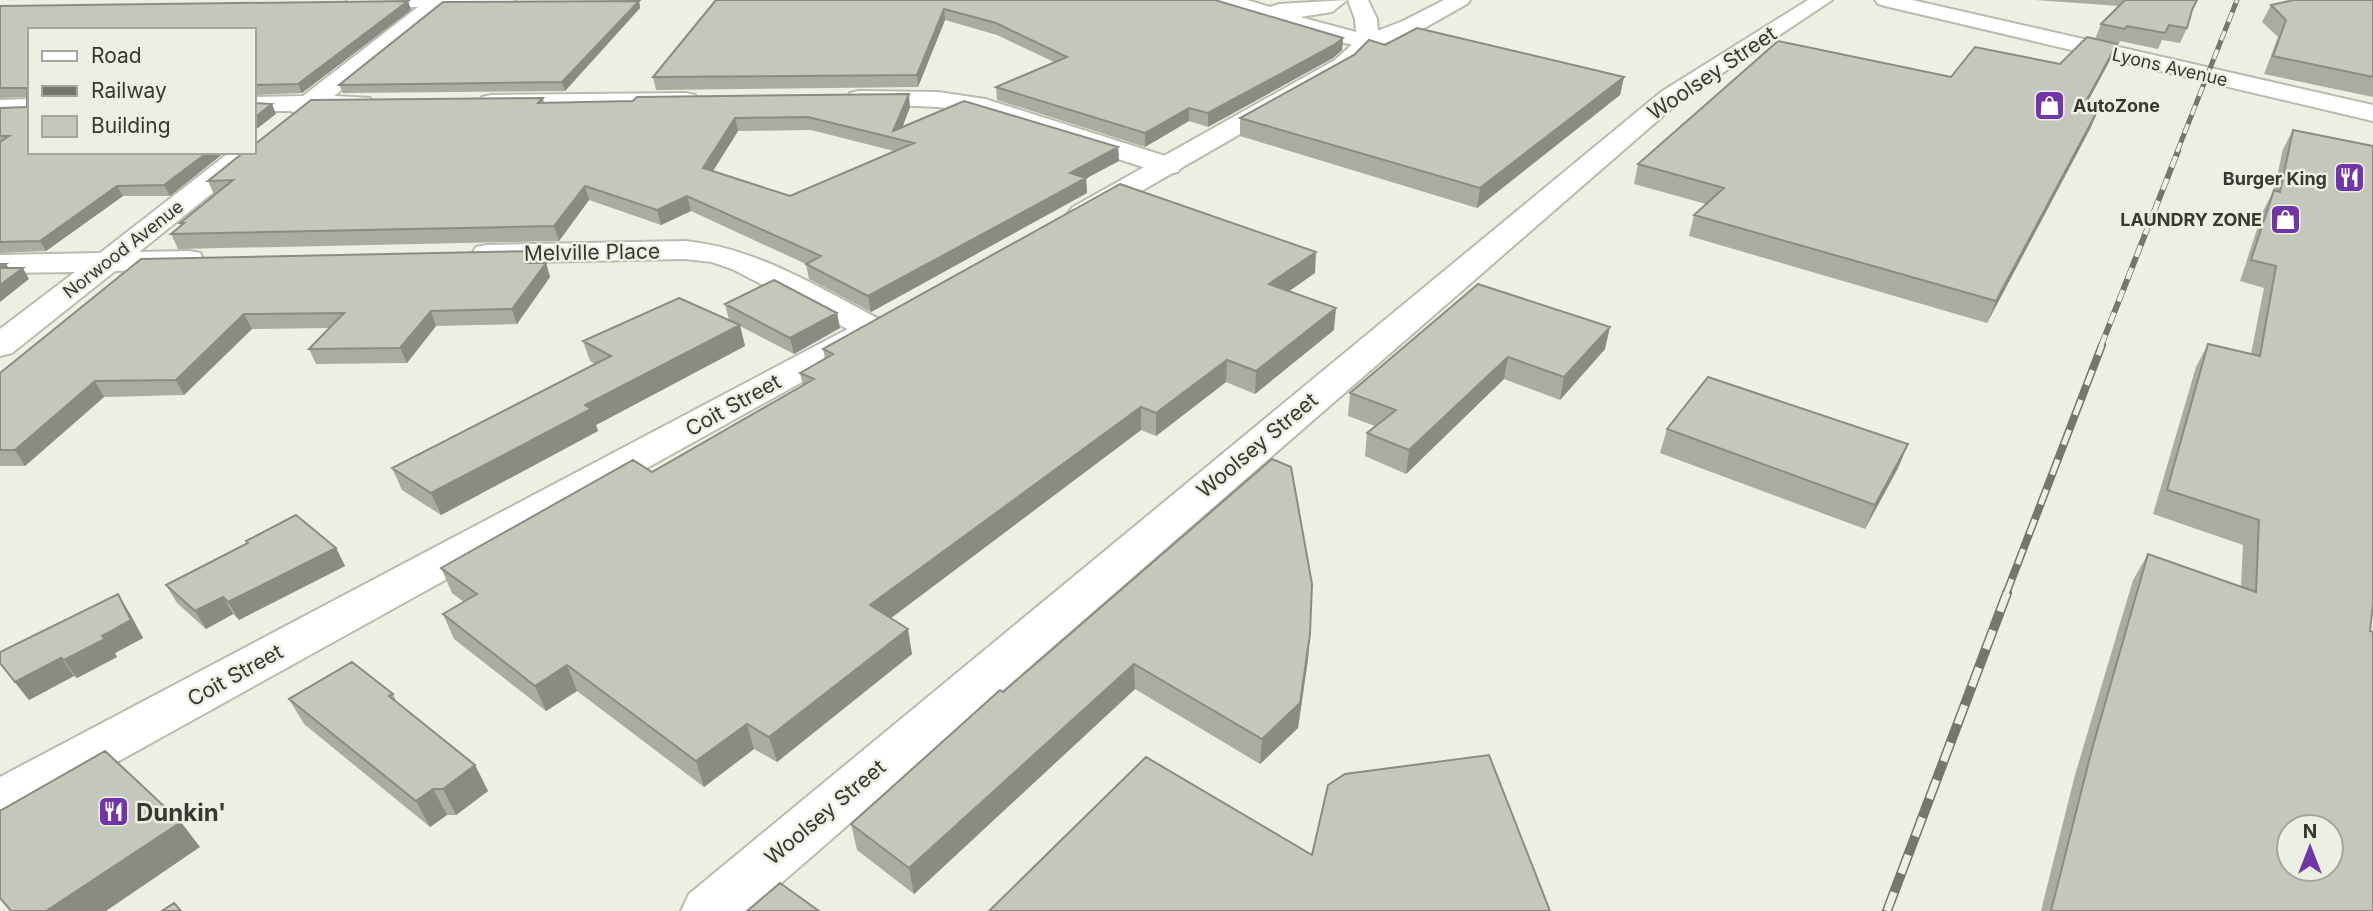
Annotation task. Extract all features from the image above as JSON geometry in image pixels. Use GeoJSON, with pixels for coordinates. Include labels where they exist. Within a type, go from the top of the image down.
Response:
{"type":"FeatureCollection","features":[{"type":"Feature","properties":{"kind":"street"},"geometry":{"type":"LineString","coordinates":[[329,2],[505,0]]}},
{"type":"Feature","properties":{"kind":"street"},"geometry":{"type":"LineString","coordinates":[[1234,3],[1280,10],[1312,10],[1330,6],[1337,0]]}},
{"type":"Feature","properties":{"kind":"street"},"geometry":{"type":"LineString","coordinates":[[1358,0],[1366,19],[1368,42]]}},
{"type":"Feature","properties":{"kind":"street"},"geometry":{"type":"LineString","coordinates":[[1050,231],[1343,65],[1368,42],[1411,26],[1460,0]]}},
{"type":"Feature","properties":{"kind":"street","name":"Woolsey Street"},"geometry":{"type":"LineString","coordinates":[[709,911],[1670,97],[1822,0]]}},
{"type":"Feature","properties":{"kind":"street","name":"Lyons Avenue"},"geometry":{"type":"LineString","coordinates":[[1885,0],[2373,113]]}},
{"type":"Feature","properties":{"kind":"street","name":"Norwood Avenue"},"geometry":{"type":"LineString","coordinates":[[261,141],[440,1]]}},
{"type":"Feature","properties":{"kind":"street"},"geometry":{"type":"LineString","coordinates":[[1234,3],[1368,42]]}},
{"type":"Feature","properties":{"kind":"street"},"geometry":{"type":"LineString","coordinates":[[840,98],[924,97],[955,100],[985,107],[1168,166]]}},
{"type":"Feature","properties":{"kind":"street"},"geometry":{"type":"LineString","coordinates":[[463,102],[715,100]]}},
{"type":"Feature","properties":{"kind":"street"},"geometry":{"type":"LineString","coordinates":[[256,104],[379,103]]}},
{"type":"Feature","properties":{"kind":"street"},"geometry":{"type":"LineString","coordinates":[[0,108],[28,107]]}},
{"type":"Feature","properties":{"kind":"street","name":"Norwood Avenue"},"geometry":{"type":"LineString","coordinates":[[0,346],[244,154]]}},
{"type":"Feature","properties":{"kind":"street","name":"Melville Place"},"geometry":{"type":"LineString","coordinates":[[465,254],[685,250],[716,253],[885,322]]}},
{"type":"Feature","properties":{"kind":"street"},"geometry":{"type":"LineString","coordinates":[[0,264],[217,260]]}},
{"type":"Feature","properties":{"kind":"street","name":"Coit Street"},"geometry":{"type":"LineString","coordinates":[[0,802],[885,322]]}},
{"type":"Feature","properties":{"kind":"building"},"geometry":{"type":"Polygon","coordinates":[[[716,0],[1215,0],[1343,38],[1208,113],[1189,108],[1145,133],[996,87],[1067,57],[996,23],[944,9],[917,75],[653,77],[716,0]]]}},
{"type":"Feature","properties":{"kind":"building"},"geometry":{"type":"Polygon","coordinates":[[[2125,0],[2197,0],[2187,28],[2169,25],[2165,33],[2101,24],[2125,0]]]}},
{"type":"Feature","properties":{"kind":"building"},"geometry":{"type":"Polygon","coordinates":[[[2294,0],[2373,0],[2373,77],[2273,56],[2286,20],[2271,5],[2294,0]]]}},
{"type":"Feature","properties":{"kind":"building"},"geometry":{"type":"Polygon","coordinates":[[[408,1],[298,84],[256,85],[256,28],[28,28],[28,154],[205,154],[164,185],[117,186],[40,241],[0,242],[0,142],[9,136],[0,136],[0,108],[27,107],[27,88],[0,88],[0,6],[408,1]]]}},
{"type":"Feature","properties":{"kind":"building"},"geometry":{"type":"Polygon","coordinates":[[[639,1],[562,82],[339,85],[443,2],[639,1]]]}},
{"type":"Feature","properties":{"kind":"building"},"geometry":{"type":"Polygon","coordinates":[[[1417,28],[1624,77],[1480,188],[1240,118],[1354,55],[1369,40],[1385,45],[1417,28]]]}},
{"type":"Feature","properties":{"kind":"building"},"geometry":{"type":"Polygon","coordinates":[[[2087,37],[2117,44],[2084,105],[2099,108],[1996,301],[1694,215],[1724,188],[1638,164],[1778,41],[1951,77],[1975,47],[2060,64],[2087,37]]]}},
{"type":"Feature","properties":{"kind":"building"},"geometry":{"type":"Polygon","coordinates":[[[909,94],[893,131],[964,101],[1118,147],[1070,173],[1086,178],[868,296],[806,264],[821,256],[687,196],[657,210],[585,186],[554,226],[171,234],[184,223],[180,223],[233,180],[208,181],[242,154],[256,154],[256,143],[311,100],[543,98],[538,103],[633,101],[637,97],[909,94]],[[808,117],[735,118],[703,168],[790,196],[914,143],[808,117]]]}},
{"type":"Feature","properties":{"kind":"building"},"geometry":{"type":"Polygon","coordinates":[[[256,103],[272,104],[256,116],[256,103]]]}},
{"type":"Feature","properties":{"kind":"building"},"geometry":{"type":"Polygon","coordinates":[[[2293,130],[2373,146],[2373,604],[2370,631],[2373,632],[2373,911],[2051,911],[2092,749],[2148,554],[2256,592],[2259,520],[2167,490],[2208,344],[2260,356],[2276,266],[2251,260],[2274,190],[2280,192],[2293,130]]]}},
{"type":"Feature","properties":{"kind":"building"},"geometry":{"type":"Polygon","coordinates":[[[1120,184],[1316,252],[1269,284],[1336,308],[1256,371],[1227,360],[1156,413],[1141,407],[870,605],[908,629],[769,737],[747,724],[696,761],[567,665],[535,686],[443,614],[477,594],[441,568],[633,460],[652,472],[814,379],[800,373],[833,354],[823,349],[1120,184]]]}},
{"type":"Feature","properties":{"kind":"building"},"geometry":{"type":"Polygon","coordinates":[[[537,251],[527,263],[546,263],[512,309],[431,311],[400,348],[309,349],[344,313],[244,314],[176,380],[95,381],[15,450],[0,450],[0,373],[141,259],[537,251]]]}},
{"type":"Feature","properties":{"kind":"building"},"geometry":{"type":"Polygon","coordinates":[[[0,268],[23,268],[0,285],[0,268]]]}},
{"type":"Feature","properties":{"kind":"building"},"geometry":{"type":"Polygon","coordinates":[[[774,280],[837,313],[790,338],[725,304],[774,280]]]}},
{"type":"Feature","properties":{"kind":"building"},"geometry":{"type":"Polygon","coordinates":[[[1478,284],[1610,327],[1564,377],[1508,357],[1409,450],[1367,433],[1396,410],[1350,393],[1478,284]]]}},
{"type":"Feature","properties":{"kind":"building"},"geometry":{"type":"Polygon","coordinates":[[[679,298],[740,325],[585,405],[591,409],[431,493],[392,468],[611,356],[583,341],[679,298]]]}},
{"type":"Feature","properties":{"kind":"building"},"geometry":{"type":"Polygon","coordinates":[[[1708,377],[1908,444],[1875,505],[1667,429],[1708,377]]]}},
{"type":"Feature","properties":{"kind":"building"},"geometry":{"type":"Polygon","coordinates":[[[1272,459],[1291,467],[1312,584],[1310,634],[1300,703],[1262,739],[1134,664],[909,868],[851,824],[1000,690],[1003,692],[1272,459]]]}},
{"type":"Feature","properties":{"kind":"building"},"geometry":{"type":"Polygon","coordinates":[[[296,515],[336,548],[228,602],[223,597],[195,611],[166,585],[248,543],[246,541],[296,515]]]}},
{"type":"Feature","properties":{"kind":"building"},"geometry":{"type":"Polygon","coordinates":[[[118,594],[131,620],[102,636],[105,639],[15,682],[0,663],[0,652],[118,594]]]}},
{"type":"Feature","properties":{"kind":"building"},"geometry":{"type":"Polygon","coordinates":[[[352,662],[393,694],[389,696],[475,765],[443,789],[433,789],[416,801],[289,699],[352,662]]]}},
{"type":"Feature","properties":{"kind":"building","name":"Dunkin'"},"geometry":{"type":"Polygon","coordinates":[[[105,751],[181,822],[46,911],[11,911],[0,898],[0,811],[105,751]]]}},
{"type":"Feature","properties":{"kind":"building"},"geometry":{"type":"Polygon","coordinates":[[[1489,755],[1550,911],[989,911],[1146,757],[1312,855],[1328,785],[1345,774],[1489,755]]]}},
{"type":"Feature","properties":{"kind":"building"},"geometry":{"type":"Polygon","coordinates":[[[780,883],[819,911],[747,911],[780,883]]]}},
{"type":"Feature","properties":{"kind":"building"},"geometry":{"type":"Polygon","coordinates":[[[174,903],[181,911],[162,911],[174,903]]]}},
{"type":"Feature","properties":{"kind":"railway"},"geometry":{"type":"LineString","coordinates":[[2177,152],[2237,0]]}},
{"type":"Feature","properties":{"kind":"railway"},"geometry":{"type":"LineString","coordinates":[[2101,346],[2178,151]]}},
{"type":"Feature","properties":{"kind":"railway"},"geometry":{"type":"LineString","coordinates":[[2006,594],[2102,345]]}},
{"type":"Feature","properties":{"kind":"railway"},"geometry":{"type":"LineString","coordinates":[[1887,911],[2007,593]]}},
{"type":"Feature","properties":{"kind":"place","name":"AutoZone"},"geometry":{"type":"Point","coordinates":[2050,105]}},
{"type":"Feature","properties":{"kind":"place","name":"Burger King"},"geometry":{"type":"Point","coordinates":[2350,178]}},
{"type":"Feature","properties":{"kind":"place","name":"LAUNDRY ZONE"},"geometry":{"type":"Point","coordinates":[2285,219]}},
{"type":"Feature","properties":{"kind":"place","name":"Dunkin'"},"geometry":{"type":"Point","coordinates":[113,812]}}]}
